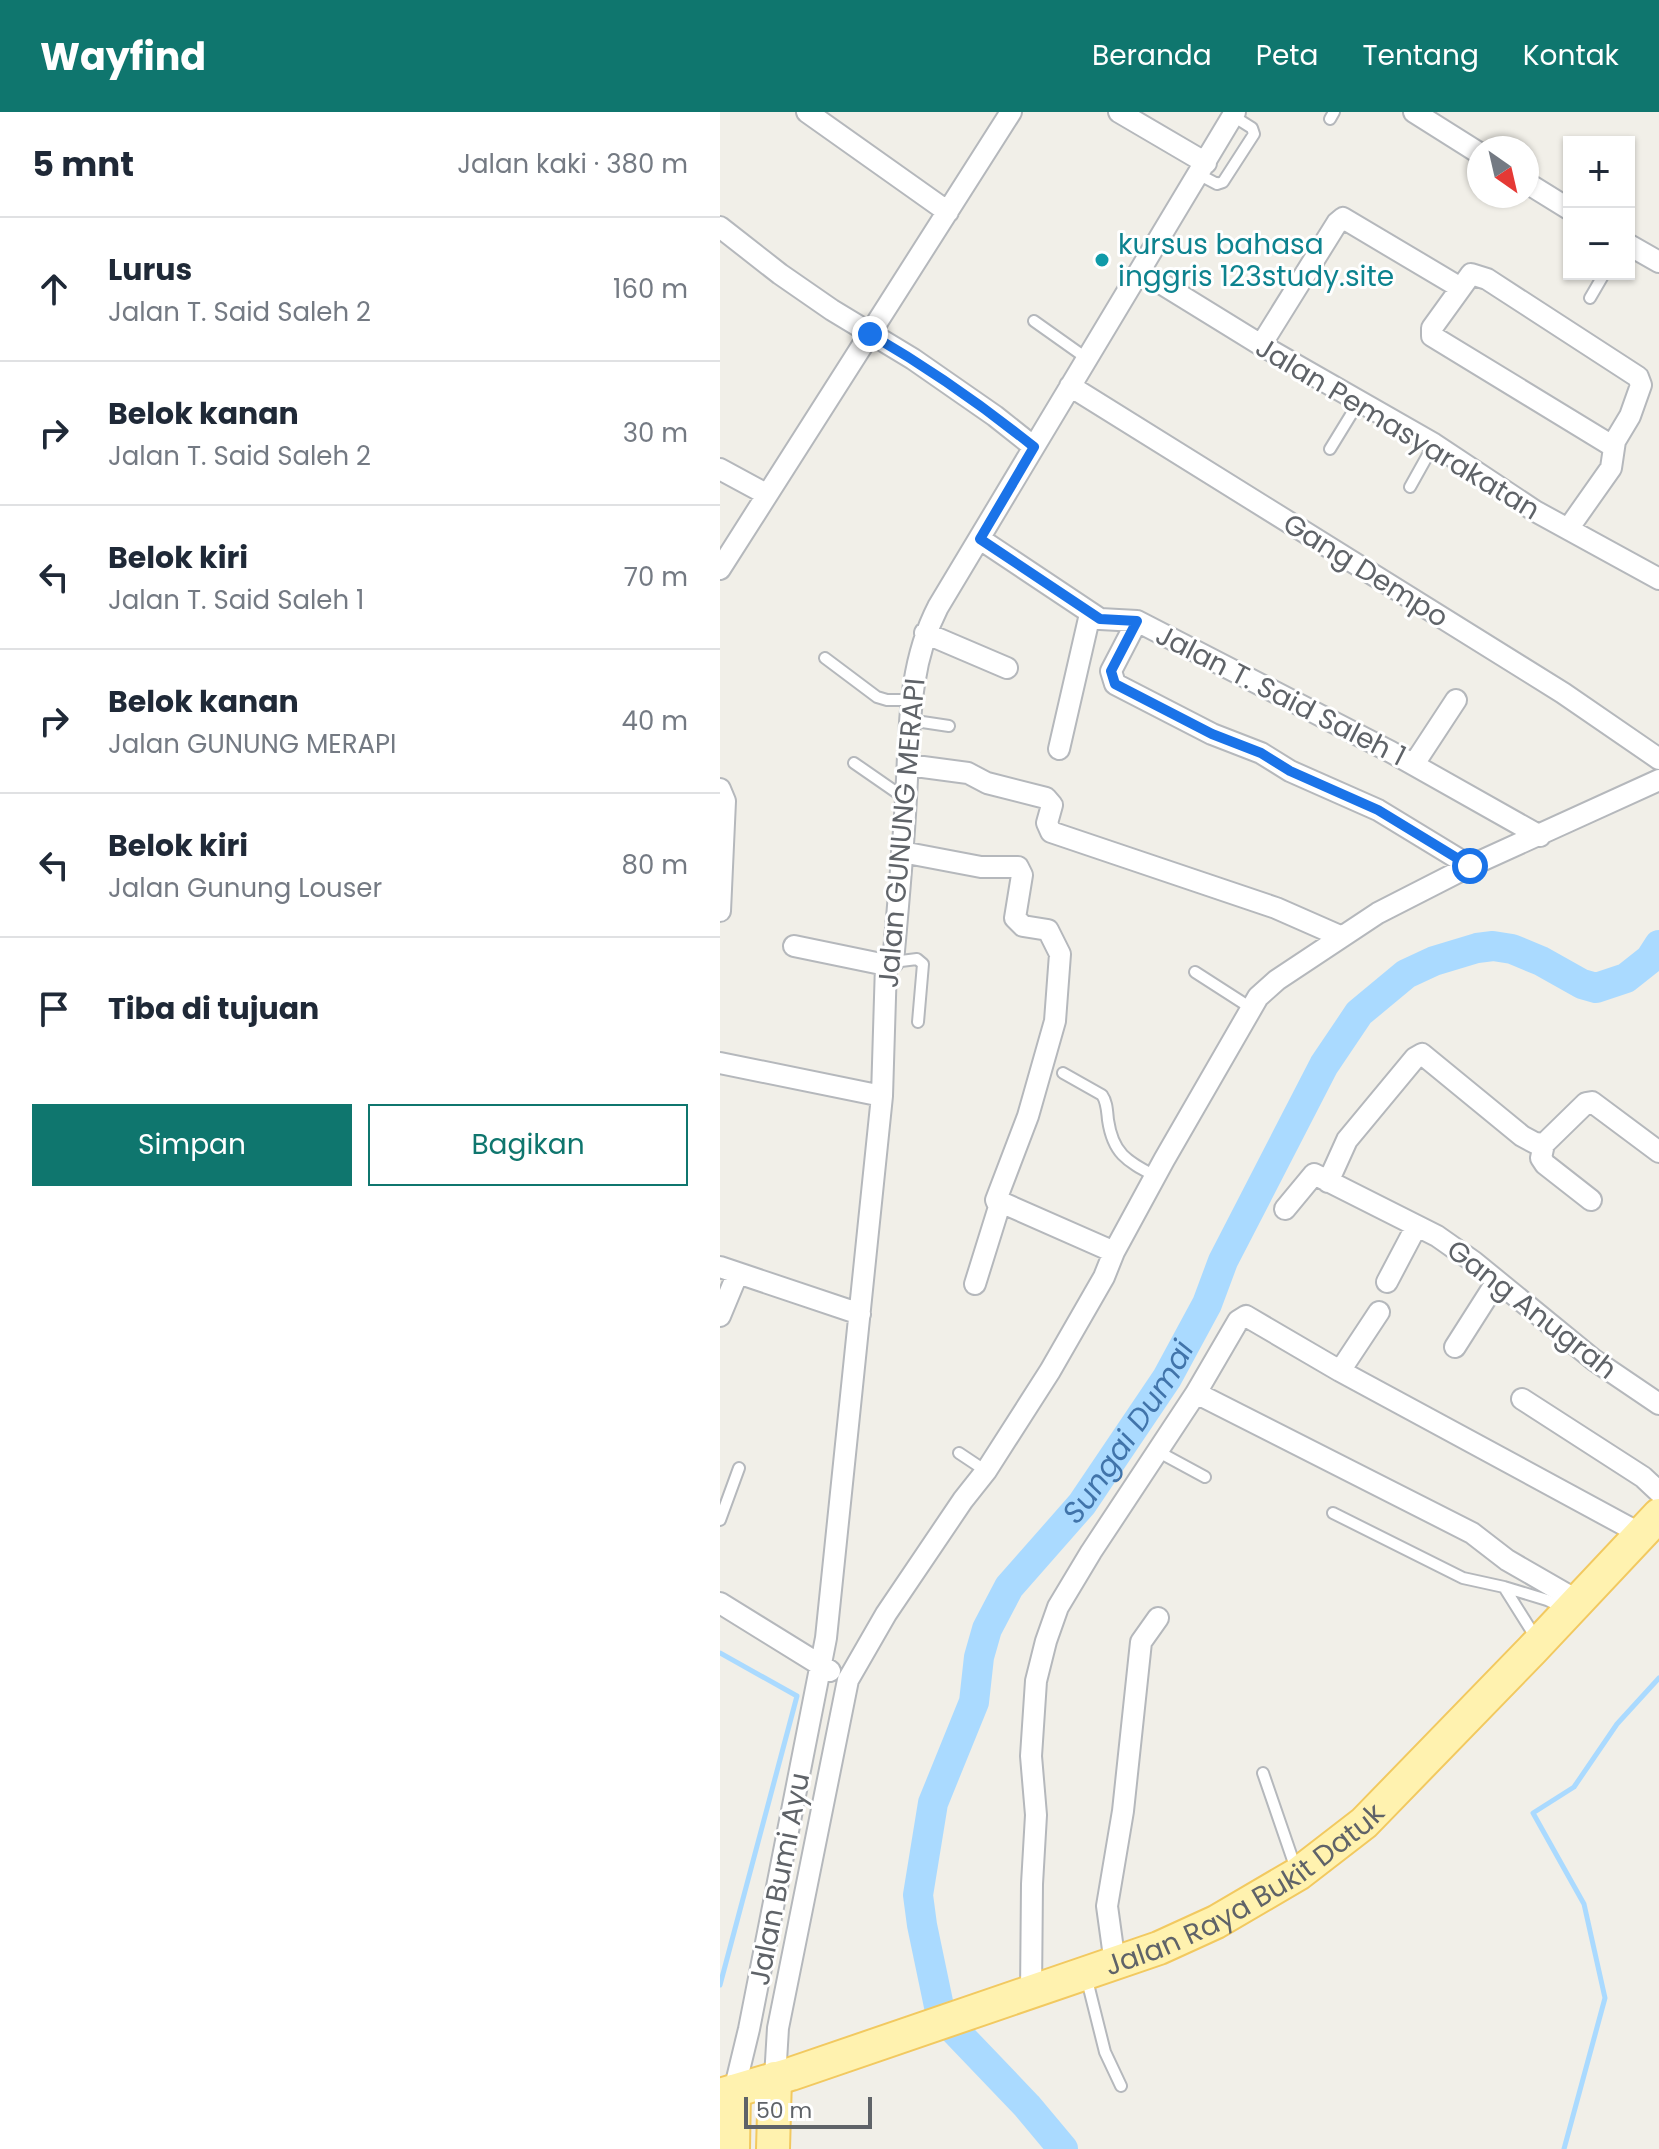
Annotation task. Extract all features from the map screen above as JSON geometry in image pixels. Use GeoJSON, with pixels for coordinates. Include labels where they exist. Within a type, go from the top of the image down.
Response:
{"type":"FeatureCollection","features":[{"type":"Feature","properties":{"kind":"main road","name":"Jalan Raya Bukit Datuk"},"geometry":{"type":"LineString","coordinates":[[727,2093],[1100,1969],[1216,1922],[1298,1874],[1364,1823],[1650,1525]]}},
{"type":"Feature","properties":{"kind":"main road"},"geometry":{"type":"LineString","coordinates":[[773,2149],[775,2078]]}},
{"type":"Feature","properties":{"kind":"main road"},"geometry":{"type":"LineString","coordinates":[[727,2093],[733,2149]]}},
{"type":"Feature","properties":{"kind":"street"},"geometry":{"type":"LineString","coordinates":[[807,112],[948,212]]}},
{"type":"Feature","properties":{"kind":"street"},"geometry":{"type":"LineString","coordinates":[[720,569],[1011,112]]}},
{"type":"Feature","properties":{"kind":"street"},"geometry":{"type":"LineString","coordinates":[[1119,112],[1202,168]]}},
{"type":"Feature","properties":{"kind":"street"},"geometry":{"type":"LineString","coordinates":[[1414,112],[1467,145]]}},
{"type":"Feature","properties":{"kind":"street","name":"Jalan GUNUNG MERAPI"},"geometry":{"type":"LineString","coordinates":[[826,1638],[882,1096],[890,964],[917,659],[925,633],[1234,114]]}},
{"type":"Feature","properties":{"kind":"street"},"geometry":{"type":"LineString","coordinates":[[1539,190],[1567,208]]}},
{"type":"Feature","properties":{"kind":"street"},"geometry":{"type":"LineString","coordinates":[[1261,345],[1343,218],[1459,287]]}},
{"type":"Feature","properties":{"kind":"street"},"geometry":{"type":"LineString","coordinates":[[720,227],[780,274],[913,359],[1034,447]]}},
{"type":"Feature","properties":{"kind":"street"},"geometry":{"type":"LineString","coordinates":[[1635,248],[1659,262]]}},
{"type":"Feature","properties":{"kind":"street","name":"Jalan Pemasyarakatan"},"geometry":{"type":"LineString","coordinates":[[1141,271],[1261,345],[1434,444],[1535,511],[1658,576]]}},
{"type":"Feature","properties":{"kind":"street"},"geometry":{"type":"LineString","coordinates":[[1568,529],[1611,468],[1614,447],[1638,396],[1641,385],[1638,377],[1487,279],[1471,274],[1432,328],[1432,336],[1614,447]]}},
{"type":"Feature","properties":{"kind":"street","name":"Gang Dempo"},"geometry":{"type":"LineString","coordinates":[[1070,386],[1563,693],[1659,759]]}},
{"type":"Feature","properties":{"kind":"street"},"geometry":{"type":"LineString","coordinates":[[720,469],[766,494]]}},
{"type":"Feature","properties":{"kind":"street","name":"Jalan T. Said Saleh 1"},"geometry":{"type":"LineString","coordinates":[[980,539],[1090,614],[1112,621],[1137,621],[1414,764],[1540,836]]}},
{"type":"Feature","properties":{"kind":"street"},"geometry":{"type":"LineString","coordinates":[[1059,749],[1090,614]]}},
{"type":"Feature","properties":{"kind":"street"},"geometry":{"type":"LineString","coordinates":[[1137,621],[1111,671],[1115,684],[1212,734],[1261,753],[1290,771],[1378,810],[1470,866]]}},
{"type":"Feature","properties":{"kind":"street"},"geometry":{"type":"LineString","coordinates":[[925,633],[1007,668]]}},
{"type":"Feature","properties":{"kind":"street"},"geometry":{"type":"LineString","coordinates":[[1414,764],[1456,700]]}},
{"type":"Feature","properties":{"kind":"street"},"geometry":{"type":"LineString","coordinates":[[908,765],[968,773],[987,783],[1046,798],[1052,805],[1047,823],[1051,832],[1145,861],[1276,908],[1342,937]]}},
{"type":"Feature","properties":{"kind":"street","name":"Jalan Bumi Ayu"},"geometry":{"type":"LineString","coordinates":[[775,2078],[778,2028],[848,1680],[886,1614],[986,1471],[1050,1371],[1104,1277],[1155,1176],[1258,997],[1277,980],[1378,913],[1470,866],[1659,780]]}},
{"type":"Feature","properties":{"kind":"street"},"geometry":{"type":"LineString","coordinates":[[720,789],[725,801],[720,911]]}},
{"type":"Feature","properties":{"kind":"street"},"geometry":{"type":"LineString","coordinates":[[902,852],[981,867],[1018,867],[1022,875],[1015,918],[1023,926],[1048,930],[1060,954],[1053,1034],[1028,1116],[996,1200],[999,1207],[975,1284]]}},
{"type":"Feature","properties":{"kind":"street"},"geometry":{"type":"LineString","coordinates":[[794,946],[890,964]]}},
{"type":"Feature","properties":{"kind":"street"},"geometry":{"type":"LineString","coordinates":[[1285,1209],[1312,1175],[1328,1182],[1347,1140],[1415,1058],[1422,1054],[1522,1136],[1544,1144]]}},
{"type":"Feature","properties":{"kind":"street"},"geometry":{"type":"LineString","coordinates":[[720,1063],[882,1096]]}},
{"type":"Feature","properties":{"kind":"street"},"geometry":{"type":"LineString","coordinates":[[1591,1200],[1541,1158],[1544,1144],[1589,1102],[1602,1108],[1659,1152]]}},
{"type":"Feature","properties":{"kind":"street","name":"Gang Anugrah"},"geometry":{"type":"LineString","coordinates":[[1328,1182],[1437,1236],[1594,1360],[1659,1404]]}},
{"type":"Feature","properties":{"kind":"street"},"geometry":{"type":"LineString","coordinates":[[996,1200],[1114,1252]]}},
{"type":"Feature","properties":{"kind":"street"},"geometry":{"type":"LineString","coordinates":[[1387,1282],[1416,1227]]}},
{"type":"Feature","properties":{"kind":"street"},"geometry":{"type":"LineString","coordinates":[[720,1316],[729,1271],[860,1314]]}},
{"type":"Feature","properties":{"kind":"street"},"geometry":{"type":"LineString","coordinates":[[1455,1347],[1497,1281]]}},
{"type":"Feature","properties":{"kind":"street"},"geometry":{"type":"LineString","coordinates":[[1340,1371],[1379,1312]]}},
{"type":"Feature","properties":{"kind":"street"},"geometry":{"type":"LineString","coordinates":[[1031,1993],[1036,1815],[1031,1756],[1036,1681],[1058,1607],[1156,1450],[1196,1393],[1238,1321],[1246,1316],[1340,1371],[1650,1525]]}},
{"type":"Feature","properties":{"kind":"street"},"geometry":{"type":"LineString","coordinates":[[1196,1393],[1472,1533],[1574,1606]]}},
{"type":"Feature","properties":{"kind":"street"},"geometry":{"type":"LineString","coordinates":[[1522,1399],[1622,1463],[1659,1492]]}},
{"type":"Feature","properties":{"kind":"street"},"geometry":{"type":"LineString","coordinates":[[720,1603],[848,1680]]}},
{"type":"Feature","properties":{"kind":"street"},"geometry":{"type":"LineString","coordinates":[[1100,1969],[1123,1811],[1141,1642],[1158,1618]]}},
{"type":"Feature","properties":{"kind":"street"},"geometry":{"type":"LineString","coordinates":[[826,1638],[848,1680]]}},
{"type":"Feature","properties":{"kind":"street","name":"Jalan Bumi Ayu"},"geometry":{"type":"LineString","coordinates":[[727,2093],[749,2029],[826,1638]]}},
{"type":"Feature","properties":{"kind":"lane"},"geometry":{"type":"LineString","coordinates":[[1590,298],[1600,280]]}},
{"type":"Feature","properties":{"kind":"lane"},"geometry":{"type":"LineString","coordinates":[[1034,321],[1089,360]]}},
{"type":"Feature","properties":{"kind":"lane"},"geometry":{"type":"LineString","coordinates":[[1330,449],[1360,400]]}},
{"type":"Feature","properties":{"kind":"lane"},"geometry":{"type":"LineString","coordinates":[[1410,487],[1434,444]]}},
{"type":"Feature","properties":{"kind":"lane"},"geometry":{"type":"LineString","coordinates":[[825,658],[877,697],[949,726]]}},
{"type":"Feature","properties":{"kind":"lane"},"geometry":{"type":"LineString","coordinates":[[854,763],[906,799]]}},
{"type":"Feature","properties":{"kind":"lane"},"geometry":{"type":"LineString","coordinates":[[890,964],[917,959],[923,964],[918,1022]]}},
{"type":"Feature","properties":{"kind":"lane"},"geometry":{"type":"LineString","coordinates":[[1195,972],[1251,1008]]}},
{"type":"Feature","properties":{"kind":"lane"},"geometry":{"type":"LineString","coordinates":[[1063,1073],[1106,1099],[1110,1133],[1116,1148],[1124,1159],[1155,1176]]}},
{"type":"Feature","properties":{"kind":"lane"},"geometry":{"type":"LineString","coordinates":[[1156,1450],[1205,1477]]}},
{"type":"Feature","properties":{"kind":"lane"},"geometry":{"type":"LineString","coordinates":[[959,1453],[986,1471]]}},
{"type":"Feature","properties":{"kind":"lane"},"geometry":{"type":"LineString","coordinates":[[720,1520],[739,1468]]}},
{"type":"Feature","properties":{"kind":"lane"},"geometry":{"type":"LineString","coordinates":[[1333,1513],[1463,1578],[1574,1606]]}},
{"type":"Feature","properties":{"kind":"lane"},"geometry":{"type":"LineString","coordinates":[[1504,1587],[1539,1643]]}},
{"type":"Feature","properties":{"kind":"lane"},"geometry":{"type":"LineString","coordinates":[[1263,1773],[1298,1874]]}},
{"type":"Feature","properties":{"kind":"lane"},"geometry":{"type":"LineString","coordinates":[[1100,1969],[1105,2052],[1121,2086]]}},
{"type":"Feature","properties":{"kind":"waterway","name":"Sungai Dumai"},"geometry":{"type":"LineString","coordinates":[[1063,2149],[1027,2106],[941,2016],[922,1925],[918,1895],[933,1803],[974,1702],[979,1657],[987,1629],[1009,1587],[1082,1504],[1167,1378],[1207,1304],[1223,1261],[1324,1065],[1359,1013],[1406,974],[1434,961],[1477,948],[1493,946],[1512,949],[1596,988],[1626,978],[1650,959],[1659,945]]}},
{"type":"Feature","properties":{"kind":"waterway"},"geometry":{"type":"LineString","coordinates":[[720,1653],[797,1696],[720,1985]]}},
{"type":"Feature","properties":{"kind":"waterway"},"geometry":{"type":"LineString","coordinates":[[1564,2149],[1605,1998],[1584,1904],[1533,1813],[1574,1787],[1617,1724],[1659,1678]]}},
{"type":"Feature","properties":{"kind":"place","name":"kursus bahasa inggris 123study.site"},"geometry":{"type":"Point","coordinates":[1102,260]}},
{"type":"Feature","properties":{"kind":"route"},"geometry":{"type":"LineString","coordinates":[[870,334],[913,359],[1034,447],[980,539],[1090,614],[1112,621],[1137,621],[1111,671],[1115,684],[1212,734],[1261,753],[1290,771],[1378,810],[1470,866]]}}]}
